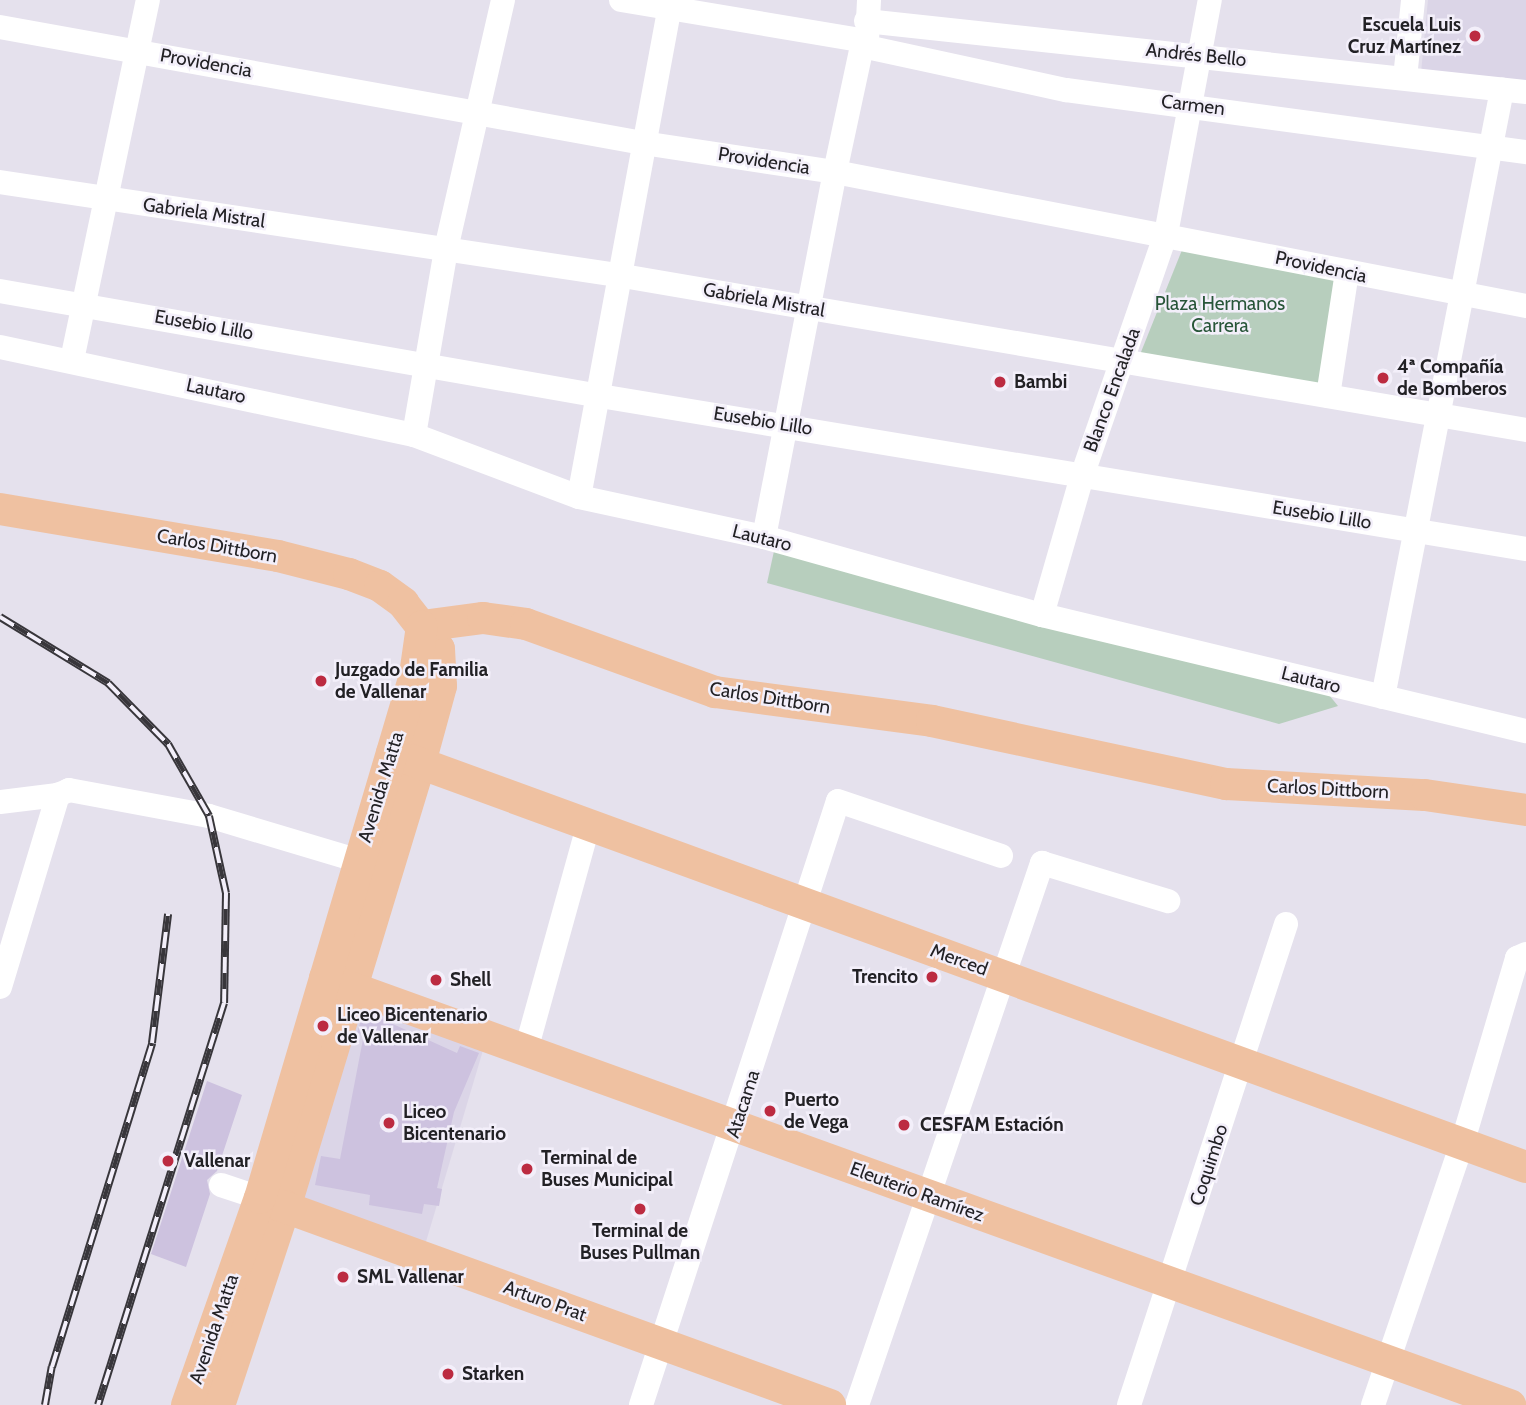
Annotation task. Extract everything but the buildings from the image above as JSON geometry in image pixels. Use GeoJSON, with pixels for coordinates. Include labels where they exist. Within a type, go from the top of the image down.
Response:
{"type":"FeatureCollection","features":[{"type":"Feature","properties":{"kind":"main road","name":"Carlos Dittborn"},"geometry":{"type":"LineString","coordinates":[[0,509],[278,556],[349,574],[380,586],[422,626],[483,618],[526,624],[715,692],[932,721],[1226,784],[1425,794],[1526,810]]}},
{"type":"Feature","properties":{"kind":"main road","name":"Avenida Matta"},"geometry":{"type":"LineString","coordinates":[[219,1405],[273,1202],[406,758],[422,626]]}},
{"type":"Feature","properties":{"kind":"main road","name":"Avenida Matta"},"geometry":{"type":"LineString","coordinates":[[338,983],[359,861],[406,758]]}},
{"type":"Feature","properties":{"kind":"main road","name":"Merced"},"geometry":{"type":"LineString","coordinates":[[406,758],[1526,1167]]}},
{"type":"Feature","properties":{"kind":"main road","name":"Eleuterio Ramírez"},"geometry":{"type":"LineString","coordinates":[[338,983],[1510,1405]]}},
{"type":"Feature","properties":{"kind":"main road","name":"Avenida Matta"},"geometry":{"type":"LineString","coordinates":[[187,1405],[273,1202]]}},
{"type":"Feature","properties":{"kind":"main road","name":"Arturo Prat"},"geometry":{"type":"LineString","coordinates":[[273,1202],[830,1405]]}},
{"type":"Feature","properties":{"kind":"street"},"geometry":{"type":"LineString","coordinates":[[72,360],[148,0]]}},
{"type":"Feature","properties":{"kind":"street"},"geometry":{"type":"LineString","coordinates":[[414,435],[424,362],[446,249],[475,111],[503,0]]}},
{"type":"Feature","properties":{"kind":"street","name":"Carmen"},"geometry":{"type":"LineString","coordinates":[[621,0],[866,27],[915,61],[1066,90],[1190,104],[1526,152]]}},
{"type":"Feature","properties":{"kind":"street","name":"Blanco Encalada"},"geometry":{"type":"LineString","coordinates":[[1042,615],[1082,476],[1123,365],[1166,234],[1210,0]]}},
{"type":"Feature","properties":{"kind":"street"},"geometry":{"type":"LineString","coordinates":[[1405,78],[1413,0]]}},
{"type":"Feature","properties":{"kind":"street"},"geometry":{"type":"LineString","coordinates":[[579,497],[623,276],[643,143],[671,4]]}},
{"type":"Feature","properties":{"kind":"street","name":"Providencia"},"geometry":{"type":"LineString","coordinates":[[0,27],[643,143],[835,172],[1166,234],[1526,306]]}},
{"type":"Feature","properties":{"kind":"street"},"geometry":{"type":"LineString","coordinates":[[764,537],[866,27]]}},
{"type":"Feature","properties":{"kind":"street","name":"Andrés Bello"},"geometry":{"type":"LineString","coordinates":[[866,27],[1198,55],[1514,91]]}},
{"type":"Feature","properties":{"kind":"street"},"geometry":{"type":"LineString","coordinates":[[1383,697],[1490,148],[1514,91]]}},
{"type":"Feature","properties":{"kind":"street","name":"Gabriela Mistral"},"geometry":{"type":"LineString","coordinates":[[0,182],[623,276],[1123,365],[1526,430]]}},
{"type":"Feature","properties":{"kind":"street"},"geometry":{"type":"LineString","coordinates":[[1328,396],[1347,272]]}},
{"type":"Feature","properties":{"kind":"street","name":"Eusebio Lillo"},"geometry":{"type":"LineString","coordinates":[[0,291],[424,362],[600,396],[785,424],[1082,476],[1526,548]]}},
{"type":"Feature","properties":{"kind":"street","name":"Lautaro"},"geometry":{"type":"LineString","coordinates":[[0,347],[72,360],[414,435],[579,497],[764,537],[1042,615],[1526,731]]}},
{"type":"Feature","properties":{"kind":"street"},"geometry":{"type":"LineString","coordinates":[[0,802],[58,795],[69,790],[209,816],[359,861]]}},
{"type":"Feature","properties":{"kind":"street"},"geometry":{"type":"LineString","coordinates":[[0,987],[58,795]]}},
{"type":"Feature","properties":{"kind":"street","name":"Atacama"},"geometry":{"type":"LineString","coordinates":[[641,1405],[736,1126],[808,904],[838,801],[1001,856]]}},
{"type":"Feature","properties":{"kind":"street"},"geometry":{"type":"LineString","coordinates":[[526,1050],[589,823]]}},
{"type":"Feature","properties":{"kind":"street"},"geometry":{"type":"LineString","coordinates":[[857,1405],[1042,863],[1168,901]]}},
{"type":"Feature","properties":{"kind":"street","name":"Coquimbo"},"geometry":{"type":"LineString","coordinates":[[1129,1405],[1172,1283],[1286,924]]}},
{"type":"Feature","properties":{"kind":"street"},"geometry":{"type":"LineString","coordinates":[[1373,1405],[1462,1144],[1517,958],[1526,954]]}},
{"type":"Feature","properties":{"kind":"street"},"geometry":{"type":"LineString","coordinates":[[221,1185],[273,1202]]}},
{"type":"Feature","properties":{"kind":"shaded area","name":"Escuela Luis Cruz Martínez"},"geometry":{"type":"Polygon","coordinates":[[[1428,0],[1526,0],[1526,82],[1421,73],[1428,0]]]}},
{"type":"Feature","properties":{"kind":"shaded area","name":"Liceo Bicentenario"},"geometry":{"type":"Polygon","coordinates":[[[357,1000],[484,1047],[425,1245],[293,1199],[357,1000]]]}},
{"type":"Feature","properties":{"kind":"green space","name":"Plaza Hermanos Carrera"},"geometry":{"type":"Polygon","coordinates":[[[1182,250],[1335,280],[1320,388],[1139,357],[1182,250]]]}},
{"type":"Feature","properties":{"kind":"green space"},"geometry":{"type":"Polygon","coordinates":[[[774,551],[1325,690],[1338,706],[1279,724],[767,583],[774,551]]]}},
{"type":"Feature","properties":{"kind":"railway"},"geometry":{"type":"LineString","coordinates":[[0,617],[108,683],[168,744],[209,816],[226,893],[224,1003],[98,1405]]}},
{"type":"Feature","properties":{"kind":"railway"},"geometry":{"type":"LineString","coordinates":[[45,1405],[52,1367],[152,1043],[168,914]]}},
{"type":"Feature","properties":{"kind":"place","name":"Escuela Luis Cruz Martínez"},"geometry":{"type":"Point","coordinates":[1475,36]}},
{"type":"Feature","properties":{"kind":"place","name":"4ª Compañía de Bomberos"},"geometry":{"type":"Point","coordinates":[1383,378]}},
{"type":"Feature","properties":{"kind":"place","name":"Bambi"},"geometry":{"type":"Point","coordinates":[1000,382]}},
{"type":"Feature","properties":{"kind":"place","name":"Juzgado de Familia de Vallenar"},"geometry":{"type":"Point","coordinates":[321,681]}},
{"type":"Feature","properties":{"kind":"place","name":"Trencito"},"geometry":{"type":"Point","coordinates":[932,977]}},
{"type":"Feature","properties":{"kind":"place","name":"Shell"},"geometry":{"type":"Point","coordinates":[436,980]}},
{"type":"Feature","properties":{"kind":"place","name":"Liceo Bicentenario de Vallenar"},"geometry":{"type":"Point","coordinates":[323,1026]}},
{"type":"Feature","properties":{"kind":"place","name":"Puerto de Vega"},"geometry":{"type":"Point","coordinates":[770,1111]}},
{"type":"Feature","properties":{"kind":"place","name":"Liceo Bicentenario"},"geometry":{"type":"Point","coordinates":[389,1123]}},
{"type":"Feature","properties":{"kind":"place","name":"CESFAM Estación"},"geometry":{"type":"Point","coordinates":[904,1125]}},
{"type":"Feature","properties":{"kind":"place","name":"Vallenar"},"geometry":{"type":"Point","coordinates":[168,1161]}},
{"type":"Feature","properties":{"kind":"place","name":"Terminal de Buses Municipal"},"geometry":{"type":"Point","coordinates":[527,1169]}},
{"type":"Feature","properties":{"kind":"place","name":"Terminal de Buses Pullman"},"geometry":{"type":"Point","coordinates":[640,1209]}},
{"type":"Feature","properties":{"kind":"place","name":"SML Vallenar"},"geometry":{"type":"Point","coordinates":[343,1277]}},
{"type":"Feature","properties":{"kind":"place","name":"Starken"},"geometry":{"type":"Point","coordinates":[448,1374]}}]}
